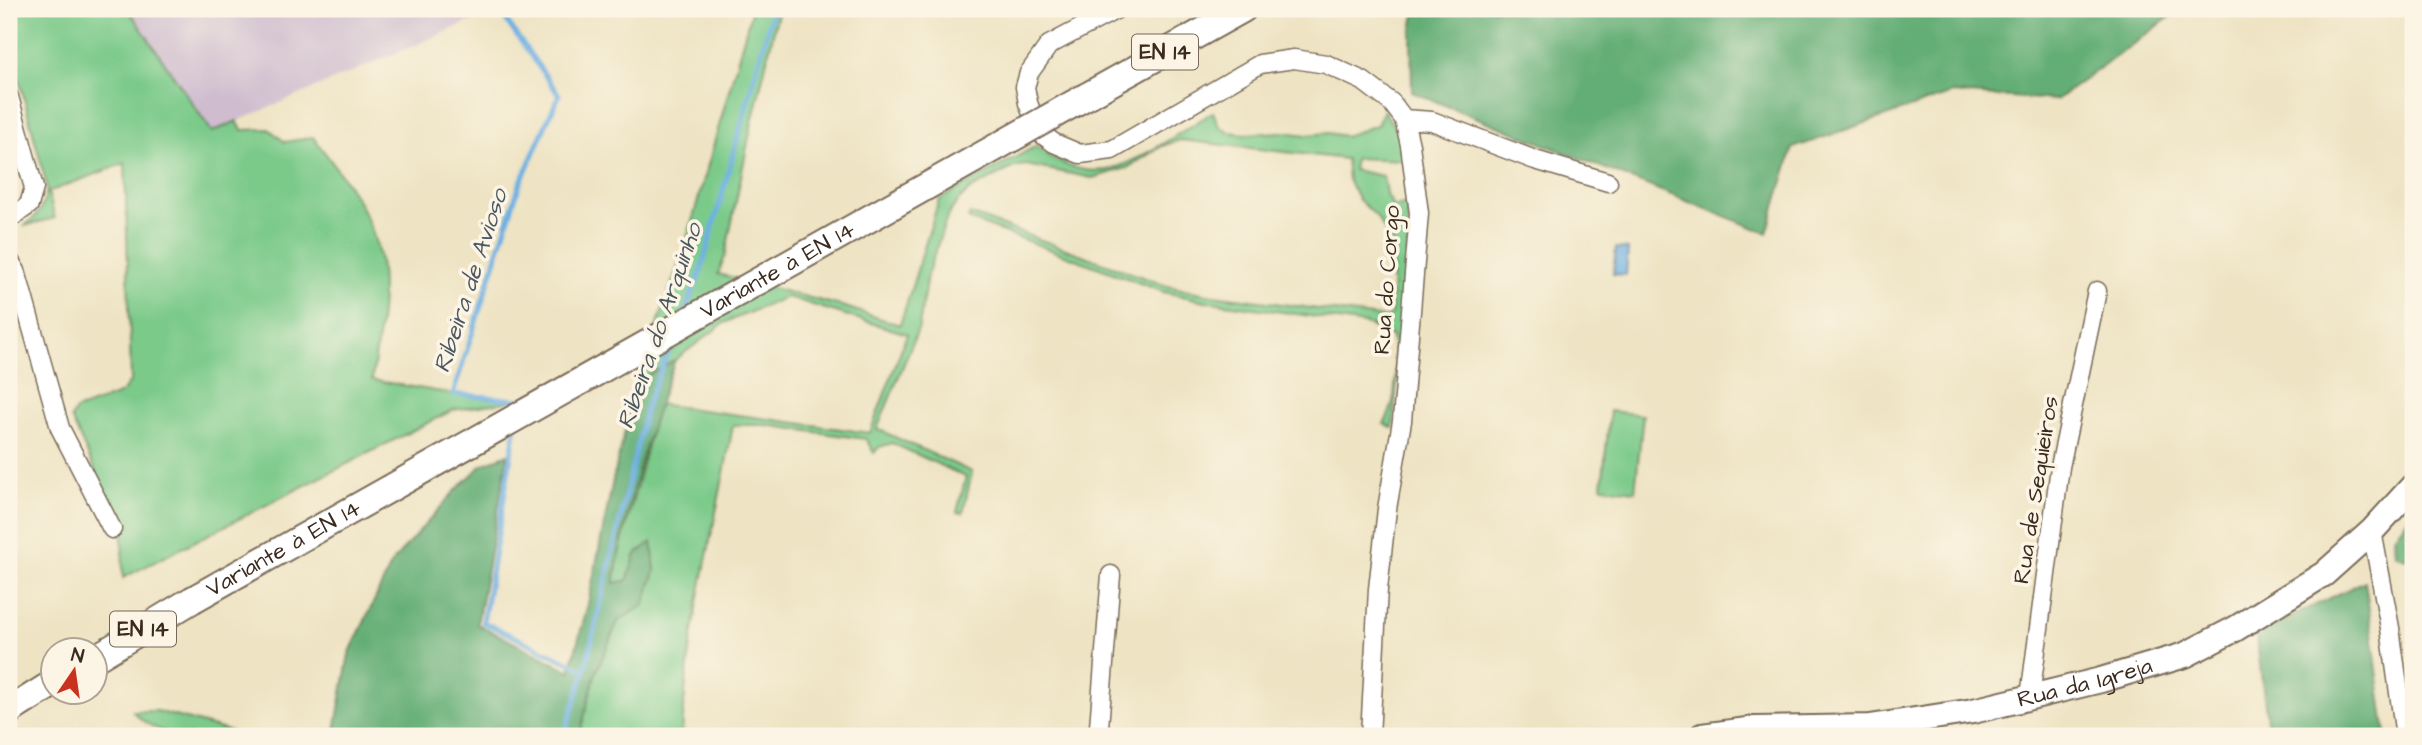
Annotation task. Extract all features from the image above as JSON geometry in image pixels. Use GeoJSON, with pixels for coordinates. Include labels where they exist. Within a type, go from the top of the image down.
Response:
{"type":"FeatureCollection","features":[{"type":"Feature","properties":{"kind":"main road","name":"Variante à EN 14"},"geometry":{"type":"LineString","coordinates":[[108,651],[192,600],[1243,9]]}},
{"type":"Feature","properties":{"kind":"main road"},"geometry":{"type":"LineString","coordinates":[[9,711],[38,693]]}},
{"type":"Feature","properties":{"kind":"street"},"geometry":{"type":"LineString","coordinates":[[1116,9],[1049,45],[1029,73],[1025,87],[1039,132],[1054,143],[1080,154],[1112,150],[1261,64],[1294,59],[1326,64],[1363,81],[1392,103],[1404,119],[1432,121],[1535,160],[1608,182]]}},
{"type":"Feature","properties":{"kind":"street"},"geometry":{"type":"LineString","coordinates":[[9,97],[33,188],[29,205],[9,219]]}},
{"type":"Feature","properties":{"kind":"street","name":"Rua do Corgo"},"geometry":{"type":"LineString","coordinates":[[1370,736],[1378,589],[1387,509],[1402,421],[1419,213],[1404,119]]}},
{"type":"Feature","properties":{"kind":"street"},"geometry":{"type":"LineString","coordinates":[[9,260],[16,271],[60,428],[112,529]]}},
{"type":"Feature","properties":{"kind":"street","name":"Rua de Sequieiros"},"geometry":{"type":"LineString","coordinates":[[2030,697],[2060,467],[2098,291]]}},
{"type":"Feature","properties":{"kind":"street","name":"Rua da Igreja"},"geometry":{"type":"LineString","coordinates":[[1702,736],[1870,727],[1973,711],[2101,680],[2185,655],[2235,629],[2325,574],[2372,531],[2413,486]]}},
{"type":"Feature","properties":{"kind":"street"},"geometry":{"type":"LineString","coordinates":[[2372,531],[2390,628],[2405,736]]}},
{"type":"Feature","properties":{"kind":"street"},"geometry":{"type":"LineString","coordinates":[[1102,736],[1099,727],[1101,690],[1111,575]]}},
{"type":"Feature","properties":{"kind":"shaded area"},"geometry":{"type":"Polygon","coordinates":[[[128,9],[489,9],[492,12],[212,132],[128,9]]]}},
{"type":"Feature","properties":{"kind":"green space"},"geometry":{"type":"Polygon","coordinates":[[[9,9],[128,9],[212,132],[237,121],[242,130],[269,129],[285,142],[313,137],[363,210],[376,243],[382,291],[372,380],[453,394],[520,400],[453,410],[123,578],[122,529],[71,418],[76,410],[122,393],[131,380],[125,163],[48,192],[55,218],[24,226],[40,209],[47,187],[9,40],[9,9]]]}},
{"type":"Feature","properties":{"kind":"green space"},"geometry":{"type":"Polygon","coordinates":[[[752,9],[779,9],[751,127],[725,256],[718,274],[845,307],[900,325],[939,200],[1036,146],[1069,166],[1107,170],[1145,154],[1213,112],[1219,126],[1229,132],[1307,135],[1328,133],[1345,136],[1377,125],[1384,110],[1401,138],[1403,160],[1355,158],[1353,170],[1383,176],[1387,198],[1390,199],[1392,207],[1407,204],[1409,239],[1393,428],[1384,424],[1389,415],[1396,382],[1392,337],[1386,332],[1365,324],[1205,301],[1164,292],[968,219],[970,214],[1167,286],[1206,294],[1387,318],[1392,309],[1393,244],[1376,216],[1359,200],[1348,180],[1346,159],[1180,140],[1162,146],[1127,168],[1092,178],[1026,165],[1014,167],[971,189],[948,215],[927,275],[919,327],[877,429],[972,472],[963,513],[957,512],[966,477],[892,443],[879,447],[874,453],[866,439],[765,425],[733,425],[695,618],[682,736],[579,736],[595,675],[618,621],[644,605],[655,572],[652,542],[636,554],[627,581],[614,584],[620,550],[658,404],[870,433],[907,334],[787,297],[724,323],[675,360],[637,381],[684,250],[752,9]]]}},
{"type":"Feature","properties":{"kind":"green space"},"geometry":{"type":"Polygon","coordinates":[[[1416,9],[2181,9],[2056,100],[1952,93],[1793,148],[1767,233],[1412,92],[1411,34],[1416,9]]]}},
{"type":"Feature","properties":{"kind":"green space"},"geometry":{"type":"Polygon","coordinates":[[[675,360],[639,470],[614,583],[627,581],[636,554],[652,542],[655,571],[644,605],[618,621],[595,675],[579,736],[334,736],[349,654],[393,561],[454,492],[482,465],[508,454],[477,624],[570,671],[588,604],[613,480],[637,381],[675,360]]]}},
{"type":"Feature","properties":{"kind":"green space"},"geometry":{"type":"Polygon","coordinates":[[[1610,411],[1643,415],[1635,491],[1602,487],[1610,411]]]}},
{"type":"Feature","properties":{"kind":"green space"},"geometry":{"type":"Polygon","coordinates":[[[2413,511],[2413,561],[2395,554],[2394,537],[2413,511]]]}},
{"type":"Feature","properties":{"kind":"green space"},"geometry":{"type":"Polygon","coordinates":[[[2365,581],[2386,736],[2269,736],[2256,634],[2365,581]]]}},
{"type":"Feature","properties":{"kind":"green space"},"geometry":{"type":"Polygon","coordinates":[[[133,711],[157,711],[247,736],[201,737],[170,733],[144,721],[133,711]]]}},
{"type":"Feature","properties":{"kind":"water"},"geometry":{"type":"Polygon","coordinates":[[[1616,248],[1628,249],[1626,275],[1613,274],[1616,248]]]}},
{"type":"Feature","properties":{"kind":"waterway","name":"Ribeira de Avioso"},"geometry":{"type":"LineString","coordinates":[[498,9],[559,95],[519,186],[453,394],[520,400],[519,406]]}},
{"type":"Feature","properties":{"kind":"waterway","name":"Ribeira do Arquinho"},"geometry":{"type":"LineString","coordinates":[[685,311],[701,271],[773,9]]}},
{"type":"Feature","properties":{"kind":"waterway","name":"Ribeira do Arquinho"},"geometry":{"type":"LineString","coordinates":[[564,736],[585,670],[647,404],[673,340]]}},
{"type":"Feature","properties":{"kind":"waterway","name":"Ribeira de Avioso"},"geometry":{"type":"LineString","coordinates":[[516,426],[483,622],[585,670]]}}]}
